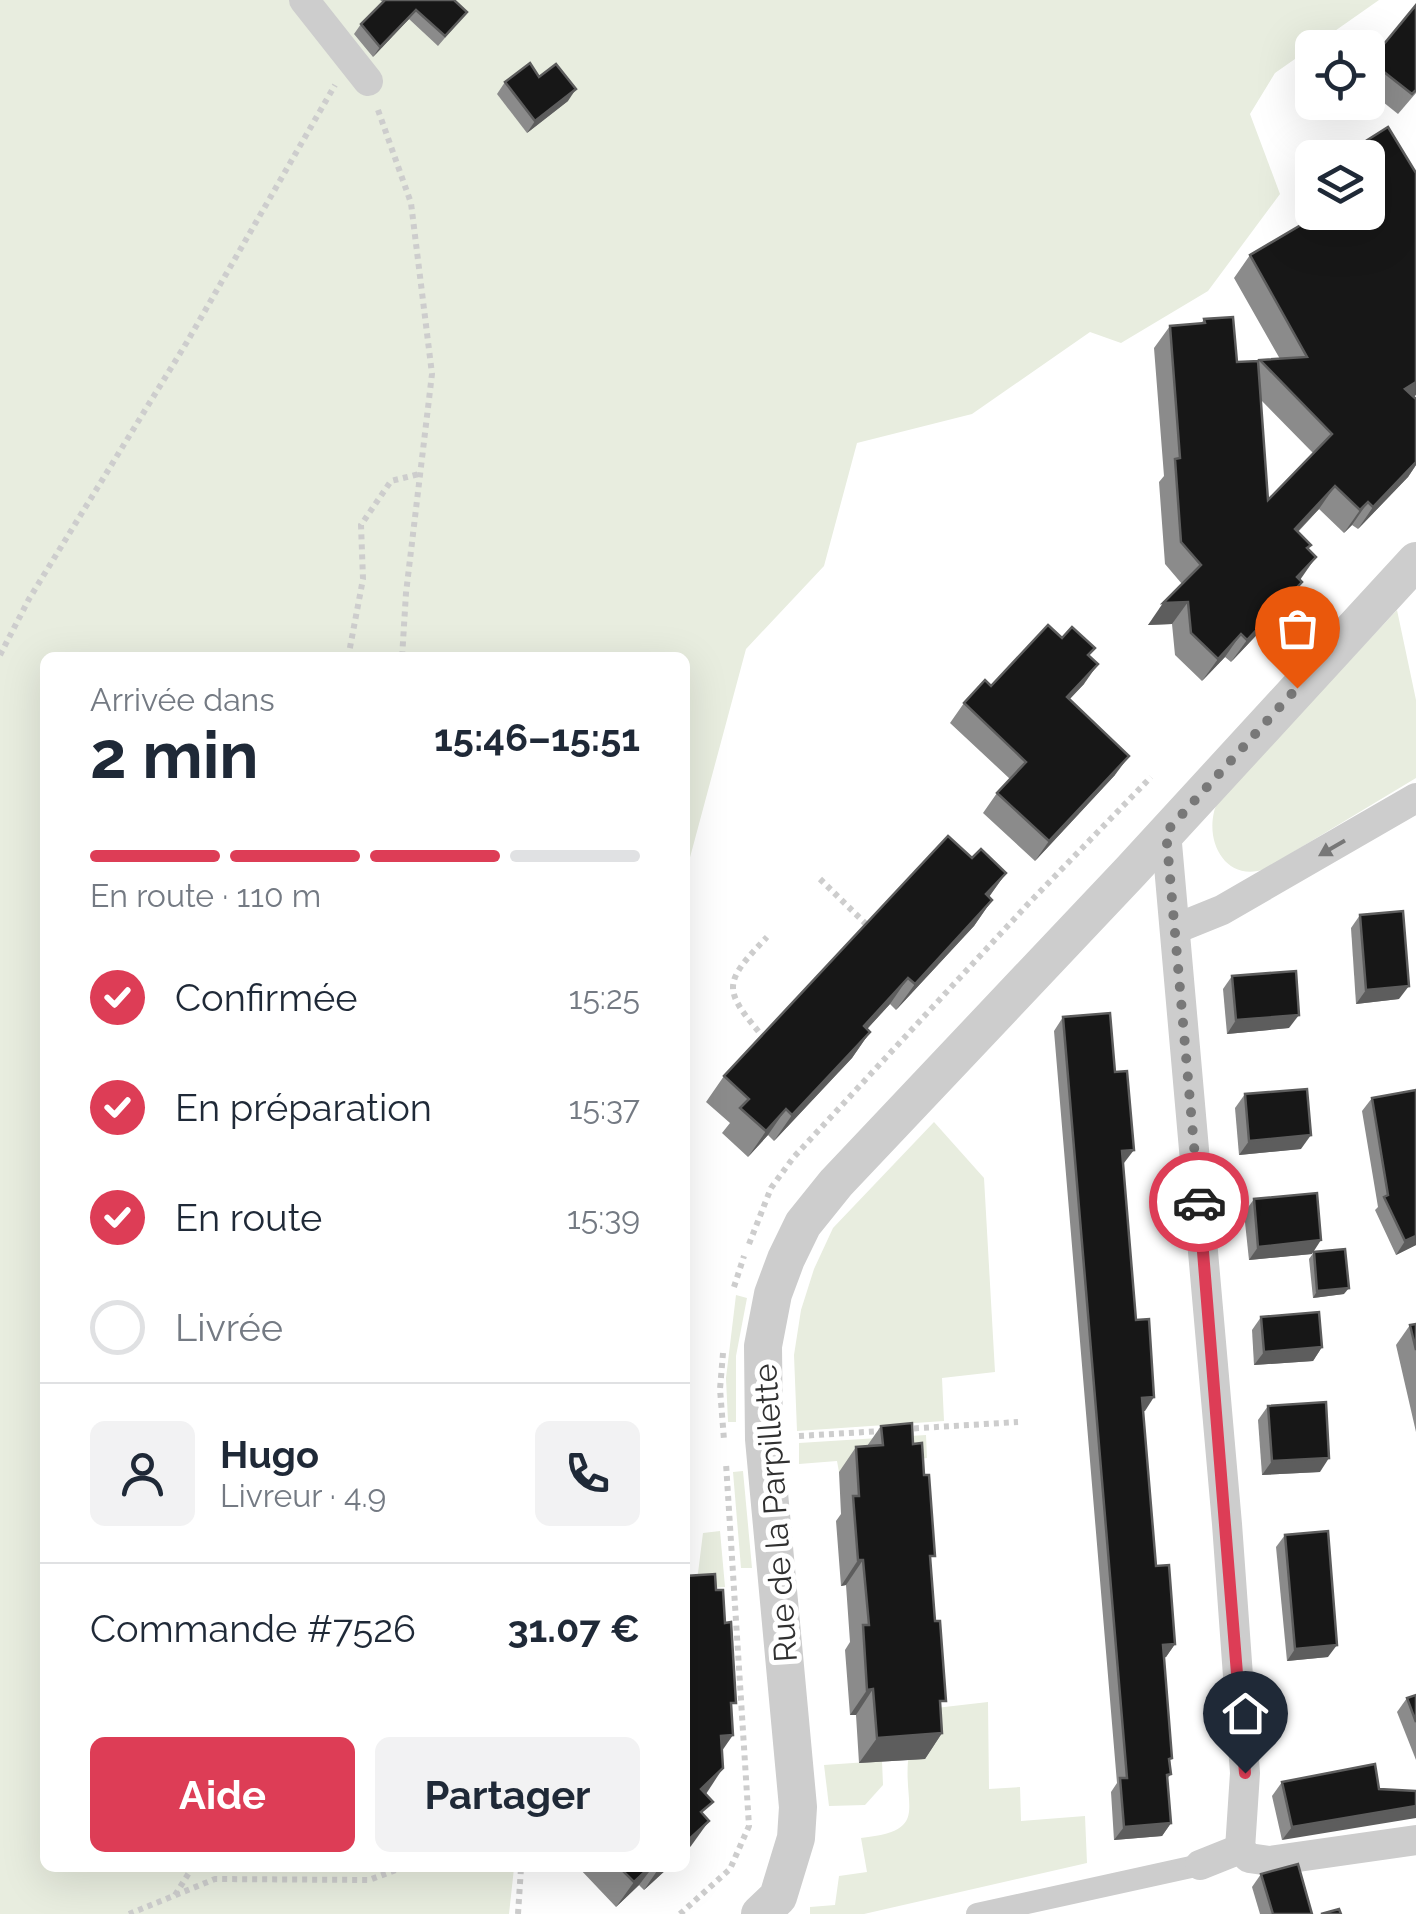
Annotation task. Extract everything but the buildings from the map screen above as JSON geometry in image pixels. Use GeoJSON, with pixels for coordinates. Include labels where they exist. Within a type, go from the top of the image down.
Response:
{"type":"FeatureCollection","features":[{"type":"Feature","properties":{"kind":"street"},"geometry":{"type":"LineString","coordinates":[[304,0],[359,70]]}},
{"type":"Feature","properties":{"kind":"street","name":"Rue de la Parpillette"},"geometry":{"type":"LineString","coordinates":[[773,1908],[796,1838],[798,1807],[762,1397],[763,1346],[780,1276],[803,1224],[836,1182],[1416,561]]}},
{"type":"Feature","properties":{"kind":"street"},"geometry":{"type":"LineString","coordinates":[[1175,929],[1222,910],[1416,798]]}},
{"type":"Feature","properties":{"kind":"street"},"geometry":{"type":"LineString","coordinates":[[1166,832],[1244,1754],[1240,1849],[1249,1858],[1270,1861],[1415,1846]]}},
{"type":"Feature","properties":{"kind":"street"},"geometry":{"type":"LineString","coordinates":[[976,1914],[1200,1865],[1240,1849]]}},
{"type":"Feature","properties":{"kind":"path"},"geometry":{"type":"LineString","coordinates":[[359,70],[412,203],[432,374],[403,652]]}},
{"type":"Feature","properties":{"kind":"path"},"geometry":{"type":"LineString","coordinates":[[0,654],[29,599],[359,70]]}},
{"type":"Feature","properties":{"kind":"path"},"geometry":{"type":"LineString","coordinates":[[349,652],[362,579],[361,525],[391,481],[419,474]]}},
{"type":"Feature","properties":{"kind":"path"},"geometry":{"type":"LineString","coordinates":[[1028,904],[1151,777]]}},
{"type":"Feature","properties":{"kind":"path"},"geometry":{"type":"LineString","coordinates":[[820,879],[869,927]]}},
{"type":"Feature","properties":{"kind":"path"},"geometry":{"type":"LineString","coordinates":[[765,1039],[738,1008],[732,983],[738,968],[767,937]]}},
{"type":"Feature","properties":{"kind":"path"},"geometry":{"type":"LineString","coordinates":[[792,1437],[1018,1422]]}},
{"type":"Feature","properties":{"kind":"path"},"geometry":{"type":"LineString","coordinates":[[680,1914],[730,1868]]}},
{"type":"Feature","properties":{"kind":"path"},"geometry":{"type":"LineString","coordinates":[[174,1896],[189,1872]]}},
{"type":"Feature","properties":{"kind":"path"},"geometry":{"type":"LineString","coordinates":[[129,1914],[215,1880],[369,1880],[390,1872]]}},
{"type":"Feature","properties":{"kind":"path"},"geometry":{"type":"LineString","coordinates":[[518,1914],[522,1872]]}},
{"type":"Feature","properties":{"kind":"shaded area"},"geometry":{"type":"Polygon","coordinates":[[[0,0],[1379,0],[1336,30],[1295,30],[1295,59],[1275,73],[1250,114],[1280,194],[1208,291],[1121,343],[1090,332],[972,414],[857,443],[824,566],[746,649],[690,857],[690,652],[40,652],[40,1872],[514,1872],[509,1914],[0,1914],[0,0]]]}},
{"type":"Feature","properties":{"kind":"shaded area"},"geometry":{"type":"Polygon","coordinates":[[[1397,610],[1416,700],[1416,778],[1265,869],[1252,872],[1230,866],[1213,837],[1217,804],[1397,610]]]}},
{"type":"Feature","properties":{"kind":"shaded area"},"geometry":{"type":"Polygon","coordinates":[[[934,1122],[984,1178],[995,1372],[942,1378],[944,1421],[797,1431],[794,1355],[801,1310],[814,1269],[833,1228],[934,1122]]]}},
{"type":"Feature","properties":{"kind":"shaded area"},"geometry":{"type":"Polygon","coordinates":[[[736,1295],[747,1298],[736,1356],[736,1422],[728,1422],[726,1378],[736,1295]]]}},
{"type":"Feature","properties":{"kind":"shaded area"},"geometry":{"type":"Polygon","coordinates":[[[926,1435],[927,1458],[839,1472],[837,1461],[799,1464],[799,1443],[926,1435]]]}},
{"type":"Feature","properties":{"kind":"shaded area"},"geometry":{"type":"Polygon","coordinates":[[[743,1471],[752,1568],[741,1568],[733,1472],[743,1471]]]}},
{"type":"Feature","properties":{"kind":"shaded area"},"geometry":{"type":"Polygon","coordinates":[[[720,1531],[725,1587],[696,1589],[703,1533],[720,1531]]]}},
{"type":"Feature","properties":{"kind":"shaded area"},"geometry":{"type":"Polygon","coordinates":[[[988,1702],[989,1789],[1020,1787],[1021,1821],[1085,1816],[1087,1863],[864,1914],[810,1914],[810,1907],[835,1905],[839,1876],[867,1872],[861,1838],[882,1835],[905,1823],[909,1815],[909,1755],[927,1709],[988,1702]]]}},
{"type":"Feature","properties":{"kind":"shaded area"},"geometry":{"type":"Polygon","coordinates":[[[882,1761],[883,1785],[865,1805],[829,1806],[824,1765],[882,1761]]]}},
{"type":"Feature","properties":{"kind":"way so far"},"geometry":{"type":"LineString","coordinates":[[1199,1202],[1166,832],[1297,688]]}},
{"type":"Feature","properties":{"kind":"route"},"geometry":{"type":"LineString","coordinates":[[1199,1202],[1245,1773]]}}]}
